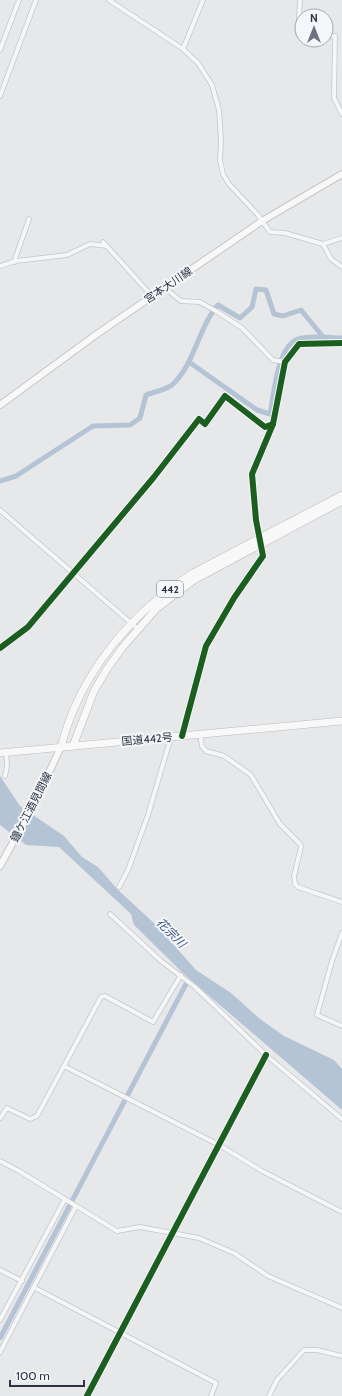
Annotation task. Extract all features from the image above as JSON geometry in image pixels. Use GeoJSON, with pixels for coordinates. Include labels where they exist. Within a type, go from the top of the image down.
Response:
{"type":"FeatureCollection","features":[{"type":"Feature","properties":{"kind":"highway","name":"442"},"geometry":{"type":"LineString","coordinates":[[56,748],[85,686],[105,656],[131,622],[176,584],[204,567],[342,494]]}},
{"type":"Feature","properties":{"kind":"highway","name":"442"},"geometry":{"type":"LineString","coordinates":[[73,746],[94,691],[107,669],[138,629],[156,609],[194,580],[342,501]]}},
{"type":"Feature","properties":{"kind":"highway","name":"国道442号"},"geometry":{"type":"LineString","coordinates":[[3,752],[342,721]]}},
{"type":"Feature","properties":{"kind":"main road","name":"宮本大川線"},"geometry":{"type":"LineString","coordinates":[[0,405],[97,334],[262,220],[342,174]]}},
{"type":"Feature","properties":{"kind":"main road","name":"鐘ケ江酒見間線"},"geometry":{"type":"LineString","coordinates":[[0,866],[15,842],[32,808],[56,748]]}},
{"type":"Feature","properties":{"kind":"street"},"geometry":{"type":"LineString","coordinates":[[0,50],[19,0]]}},
{"type":"Feature","properties":{"kind":"street"},"geometry":{"type":"LineString","coordinates":[[0,96],[36,0]]}},
{"type":"Feature","properties":{"kind":"street"},"geometry":{"type":"LineString","coordinates":[[109,0],[183,49],[198,63],[212,85],[214,91],[220,119],[220,160],[223,174],[229,184],[245,199],[270,232],[285,233],[322,244],[342,238]]}},
{"type":"Feature","properties":{"kind":"street"},"geometry":{"type":"LineString","coordinates":[[183,49],[203,0]]}},
{"type":"Feature","properties":{"kind":"street"},"geometry":{"type":"LineString","coordinates":[[334,36],[334,98],[342,114]]}},
{"type":"Feature","properties":{"kind":"street"},"geometry":{"type":"LineString","coordinates":[[14,262],[29,219]]}},
{"type":"Feature","properties":{"kind":"street"},"geometry":{"type":"LineString","coordinates":[[103,242],[152,296]]}},
{"type":"Feature","properties":{"kind":"street"},"geometry":{"type":"LineString","coordinates":[[0,266],[14,262],[67,255],[90,244],[107,246]]}},
{"type":"Feature","properties":{"kind":"street"},"geometry":{"type":"LineString","coordinates":[[322,244],[331,259],[342,267]]}},
{"type":"Feature","properties":{"kind":"street"},"geometry":{"type":"LineString","coordinates":[[165,288],[181,301],[200,302],[208,306],[242,328],[273,360],[282,361]]}},
{"type":"Feature","properties":{"kind":"street"},"geometry":{"type":"LineString","coordinates":[[182,736],[206,646],[234,598],[263,556],[251,479],[273,424],[282,361],[299,344],[342,343]]}},
{"type":"Feature","properties":{"kind":"street"},"geometry":{"type":"LineString","coordinates":[[0,648],[28,627],[199,420],[205,424],[225,396],[265,427],[273,424]]}},
{"type":"Feature","properties":{"kind":"street"},"geometry":{"type":"LineString","coordinates":[[0,510],[138,629]]}},
{"type":"Feature","properties":{"kind":"street"},"geometry":{"type":"LineString","coordinates":[[200,734],[202,746],[206,751],[224,756],[251,775],[280,824],[300,844],[301,847],[294,876],[295,884],[298,887],[342,902]]}},
{"type":"Feature","properties":{"kind":"street"},"geometry":{"type":"LineString","coordinates":[[119,887],[128,870],[148,815],[171,737]]}},
{"type":"Feature","properties":{"kind":"street"},"geometry":{"type":"LineString","coordinates":[[3,752],[7,766],[5,776]]}},
{"type":"Feature","properties":{"kind":"street"},"geometry":{"type":"LineString","coordinates":[[110,914],[161,961],[181,976],[266,1056],[342,1119]]}},
{"type":"Feature","properties":{"kind":"street"},"geometry":{"type":"LineString","coordinates":[[342,932],[332,961],[318,1015],[342,1026]]}},
{"type":"Feature","properties":{"kind":"street"},"geometry":{"type":"LineString","coordinates":[[0,1118],[4,1110],[8,1108],[30,1119],[35,1119],[101,997],[105,996],[154,1022],[181,976]]}},
{"type":"Feature","properties":{"kind":"street"},"geometry":{"type":"LineString","coordinates":[[87,1396],[266,1056]]}},
{"type":"Feature","properties":{"kind":"street"},"geometry":{"type":"LineString","coordinates":[[64,1066],[219,1145],[262,1171],[342,1212]]}},
{"type":"Feature","properties":{"kind":"street"},"geometry":{"type":"LineString","coordinates":[[0,1161],[117,1231],[140,1227],[199,1238],[234,1253],[268,1276],[342,1308]]}},
{"type":"Feature","properties":{"kind":"street"},"geometry":{"type":"LineString","coordinates":[[0,1320],[66,1200]]}},
{"type":"Feature","properties":{"kind":"street"},"geometry":{"type":"LineString","coordinates":[[0,1352],[35,1288],[75,1205]]}},
{"type":"Feature","properties":{"kind":"street"},"geometry":{"type":"LineString","coordinates":[[0,1270],[22,1281]]}},
{"type":"Feature","properties":{"kind":"street"},"geometry":{"type":"LineString","coordinates":[[35,1288],[216,1383],[211,1396]]}},
{"type":"Feature","properties":{"kind":"street"},"geometry":{"type":"LineString","coordinates":[[269,1396],[277,1380],[304,1350],[317,1350],[342,1356]]}},
{"type":"Feature","properties":{"kind":"water"},"geometry":{"type":"Polygon","coordinates":[[[0,776],[20,806],[64,836],[82,857],[98,867],[118,890],[155,924],[196,970],[231,993],[260,1019],[284,1036],[334,1060],[342,1069],[342,1110],[185,975],[134,925],[131,914],[59,847],[26,845],[0,825],[0,776]]]}},
{"type":"Feature","properties":{"kind":"waterway"},"geometry":{"type":"LineString","coordinates":[[0,481],[16,476],[93,426],[130,425],[140,418],[146,395],[169,387],[180,376],[186,367],[211,314],[218,305],[240,318],[252,307],[256,289],[266,290],[274,314],[283,316],[301,310],[324,338]]}},
{"type":"Feature","properties":{"kind":"waterway"},"geometry":{"type":"LineString","coordinates":[[189,362],[257,410],[270,414],[275,384],[281,361],[285,351],[291,343],[298,339],[309,337],[342,338]]}},
{"type":"Feature","properties":{"kind":"waterway"},"geometry":{"type":"LineString","coordinates":[[0,1338],[186,984]]}},
{"type":"Feature","properties":{"kind":"cycle path"},"geometry":{"type":"LineString","coordinates":[[182,736],[206,646],[234,598],[263,556],[256,520],[252,474],[273,424],[285,362],[299,344],[342,343]]}},
{"type":"Feature","properties":{"kind":"cycle path"},"geometry":{"type":"LineString","coordinates":[[0,648],[28,627],[154,477],[199,419],[205,424],[225,396],[265,427],[273,424]]}},
{"type":"Feature","properties":{"kind":"cycle path"},"geometry":{"type":"LineString","coordinates":[[87,1396],[266,1055]]}},
{"type":"Feature","properties":{"kind":"water label","name":"花宗川"},"geometry":{"type":"Point","coordinates":[171,933]}}]}
